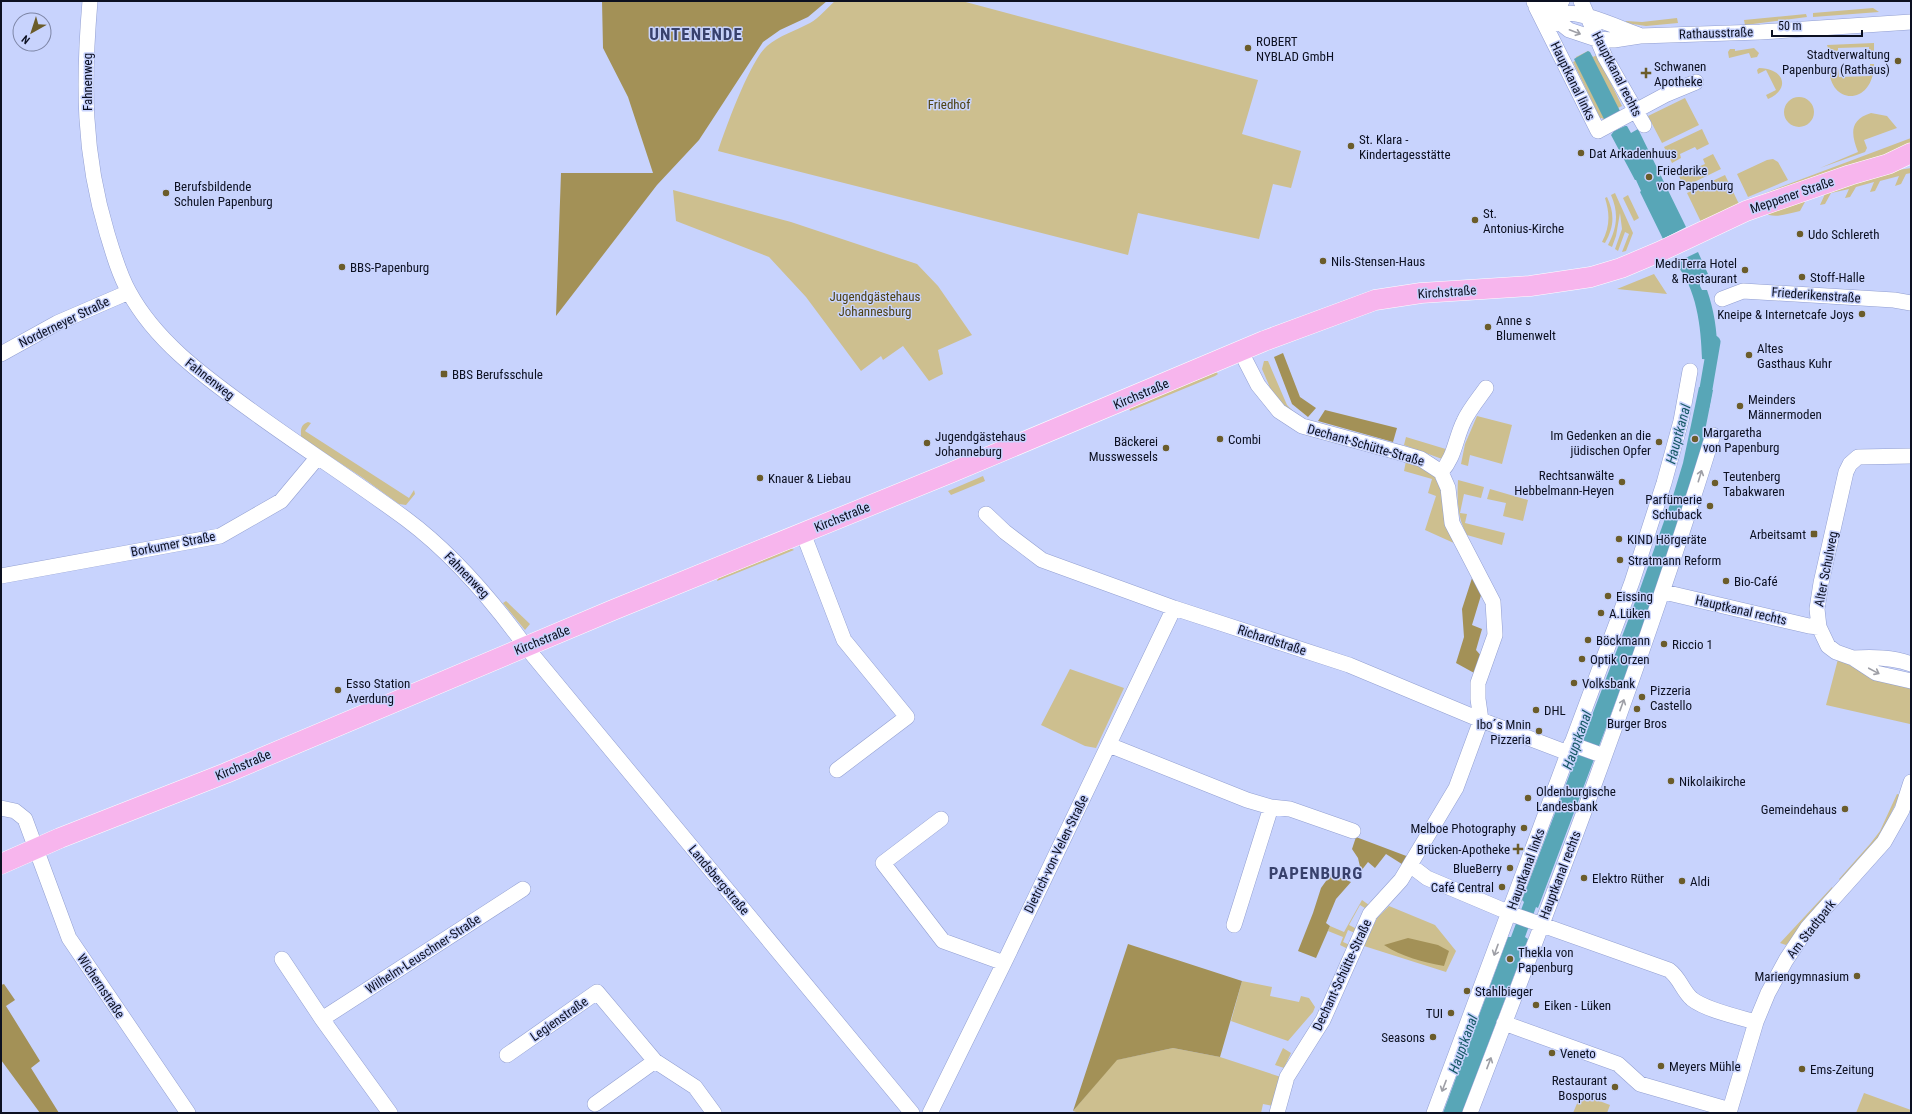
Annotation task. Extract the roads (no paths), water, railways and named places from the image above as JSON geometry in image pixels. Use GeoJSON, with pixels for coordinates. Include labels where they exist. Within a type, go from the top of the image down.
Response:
{"type":"FeatureCollection","features":[{"type":"Feature","properties":{"kind":"main road","name":"Meppener Straße"},"geometry":{"type":"LineString","coordinates":[[1699,233],[1746,211],[1843,177],[1888,164],[1911,154]]}},
{"type":"Feature","properties":{"kind":"main road","name":"Meppener Straße"},"geometry":{"type":"LineString","coordinates":[[1888,164],[1911,162]]}},
{"type":"Feature","properties":{"kind":"main road","name":"Kirchstraße"},"geometry":{"type":"LineString","coordinates":[[1,864],[36,848],[226,773],[526,647],[1316,321],[1375,300],[1421,293],[1530,286],[1591,277],[1621,268],[1699,233]]}},
{"type":"Feature","properties":{"kind":"street","name":"Fahnenweg"},"geometry":{"type":"LineString","coordinates":[[90,1],[85,79],[88,147],[99,208],[112,248],[129,292],[149,322],[177,353],[223,390],[317,458],[406,518],[434,542],[461,568],[495,605],[526,647]]}},
{"type":"Feature","properties":{"kind":"street","name":"Hauptkanal links"},"geometry":{"type":"LineString","coordinates":[[1534,2],[1552,6],[1562,1]]}},
{"type":"Feature","properties":{"kind":"street","name":"Hauptkanal rechts"},"geometry":{"type":"LineString","coordinates":[[1581,1],[1590,18],[1596,39],[1635,112],[1644,125]]}},
{"type":"Feature","properties":{"kind":"street","name":"Hauptkanal links"},"geometry":{"type":"LineString","coordinates":[[1534,2],[1552,25],[1598,131],[1635,112]]}},
{"type":"Feature","properties":{"kind":"street"},"geometry":{"type":"LineString","coordinates":[[1552,25],[1562,14],[1576,13],[1590,18]]}},
{"type":"Feature","properties":{"kind":"street","name":"Rathausstraße"},"geometry":{"type":"LineString","coordinates":[[1590,18],[1640,36]]}},
{"type":"Feature","properties":{"kind":"street","name":"Rathausstraße"},"geometry":{"type":"LineString","coordinates":[[1596,39],[1614,40],[1640,36],[1760,32],[1911,22]]}},
{"type":"Feature","properties":{"kind":"street","name":"Hauptkanal links"},"geometry":{"type":"LineString","coordinates":[[1552,25],[1596,39]]}},
{"type":"Feature","properties":{"kind":"street"},"geometry":{"type":"LineString","coordinates":[[1635,112],[1667,94],[1696,82]]}},
{"type":"Feature","properties":{"kind":"street","name":"Friederikenstraße"},"geometry":{"type":"LineString","coordinates":[[1722,299],[1743,291],[1894,300],[1911,303]]}},
{"type":"Feature","properties":{"kind":"street","name":"Norderneyer Straße"},"geometry":{"type":"LineString","coordinates":[[1,354],[57,324],[129,292]]}},
{"type":"Feature","properties":{"kind":"street","name":"Dechant-Schütte-Straße"},"geometry":{"type":"LineString","coordinates":[[1241,352],[1258,385],[1279,411],[1302,426],[1421,459],[1441,472],[1448,488],[1452,523],[1493,602],[1495,635],[1478,684],[1478,699],[1481,720],[1456,788],[1415,854],[1401,880],[1370,914],[1323,1020],[1287,1077],[1277,1113]]}},
{"type":"Feature","properties":{"kind":"street","name":"Hauptkanal links"},"geometry":{"type":"LineString","coordinates":[[1434,1113],[1513,915],[1632,582],[1657,508],[1681,422],[1690,371]]}},
{"type":"Feature","properties":{"kind":"street"},"geometry":{"type":"LineString","coordinates":[[1441,472],[1448,464],[1455,450],[1464,421],[1486,388]]}},
{"type":"Feature","properties":{"kind":"street","name":"Hauptkanal rechts"},"geometry":{"type":"LineString","coordinates":[[1470,1113],[1504,1023],[1538,925],[1664,592],[1713,435]]}},
{"type":"Feature","properties":{"kind":"street","name":"Alter Schulweg"},"geometry":{"type":"LineString","coordinates":[[1911,456],[1858,457],[1850,464],[1846,472],[1821,583],[1817,609],[1819,627],[1828,646],[1836,652],[1853,658],[1876,673],[1911,681]]}},
{"type":"Feature","properties":{"kind":"street","name":"Borkumer Straße"},"geometry":{"type":"LineString","coordinates":[[1,576],[220,536],[281,501],[317,458]]}},
{"type":"Feature","properties":{"kind":"street","name":"Richardstraße"},"geometry":{"type":"LineString","coordinates":[[986,514],[1005,532],[1042,560],[1174,608],[1349,665],[1481,720],[1602,756]]}},
{"type":"Feature","properties":{"kind":"street"},"geometry":{"type":"LineString","coordinates":[[804,533],[844,640],[906,717],[837,770]]}},
{"type":"Feature","properties":{"kind":"street","name":"Hauptkanal rechts"},"geometry":{"type":"LineString","coordinates":[[1664,592],[1809,626],[1819,627]]}},
{"type":"Feature","properties":{"kind":"street","name":"Dietrich-von-Velen-Straße"},"geometry":{"type":"LineString","coordinates":[[930,1113],[1004,963],[1174,608]]}},
{"type":"Feature","properties":{"kind":"street","name":"Landsbergstraße"},"geometry":{"type":"LineString","coordinates":[[526,647],[912,1113]]}},
{"type":"Feature","properties":{"kind":"street"},"geometry":{"type":"LineString","coordinates":[[1853,658],[1872,657],[1902,661],[1911,664]]}},
{"type":"Feature","properties":{"kind":"street"},"geometry":{"type":"LineString","coordinates":[[1109,745],[1247,800],[1271,807],[1290,809],[1353,831]]}},
{"type":"Feature","properties":{"kind":"street","name":"Am Stadtpark"},"geometry":{"type":"LineString","coordinates":[[1730,1112],[1756,1022],[1768,993],[1786,960],[1808,927],[1884,842],[1902,810],[1911,782]]}},
{"type":"Feature","properties":{"kind":"street"},"geometry":{"type":"LineString","coordinates":[[1234,925],[1271,807]]}},
{"type":"Feature","properties":{"kind":"street","name":"Wichernstraße"},"geometry":{"type":"LineString","coordinates":[[1,808],[15,811],[25,819],[69,938],[188,1113]]}},
{"type":"Feature","properties":{"kind":"street"},"geometry":{"type":"LineString","coordinates":[[940,819],[883,863],[943,941],[1004,963]]}},
{"type":"Feature","properties":{"kind":"street"},"geometry":{"type":"LineString","coordinates":[[1410,865],[1427,878],[1513,915],[1669,970],[1678,976],[1683,988],[1692,999],[1756,1022]]}},
{"type":"Feature","properties":{"kind":"street","name":"Wilhelm-Leuschner-Straße"},"geometry":{"type":"LineString","coordinates":[[322,1019],[523,889]]}},
{"type":"Feature","properties":{"kind":"street"},"geometry":{"type":"LineString","coordinates":[[282,959],[322,1019],[390,1113]]}},
{"type":"Feature","properties":{"kind":"street","name":"Legienstraße"},"geometry":{"type":"LineString","coordinates":[[507,1055],[597,992],[655,1061],[695,1087],[714,1113]]}},
{"type":"Feature","properties":{"kind":"street"},"geometry":{"type":"LineString","coordinates":[[1504,1023],[1618,1064],[1640,1084],[1730,1112]]}},
{"type":"Feature","properties":{"kind":"street"},"geometry":{"type":"LineString","coordinates":[[596,1104],[655,1061]]}},
{"type":"Feature","properties":{"kind":"waterway","name":"Hauptkanal"},"geometry":{"type":"LineString","coordinates":[[1703,406],[1714,342]]}},
{"type":"Feature","properties":{"kind":"place","name":"ROBERT NYBLAD GmbH"},"geometry":{"type":"Point","coordinates":[1248,48]}},
{"type":"Feature","properties":{"kind":"place","name":"Stadtverwaltung Papenburg (Rathaus)"},"geometry":{"type":"Point","coordinates":[1898,61]}},
{"type":"Feature","properties":{"kind":"place","name":"Schwanen Apotheke"},"geometry":{"type":"Point","coordinates":[1646,73]}},
{"type":"Feature","properties":{"kind":"place","name":"St. Klara - Kindertagesstätte"},"geometry":{"type":"Point","coordinates":[1351,146]}},
{"type":"Feature","properties":{"kind":"place","name":"Dat Arkadenhuus"},"geometry":{"type":"Point","coordinates":[1581,153]}},
{"type":"Feature","properties":{"kind":"place","name":"Friederike von Papenburg"},"geometry":{"type":"Point","coordinates":[1649,177]}},
{"type":"Feature","properties":{"kind":"place","name":"Berufsbildende Schulen Papenburg"},"geometry":{"type":"Point","coordinates":[166,193]}},
{"type":"Feature","properties":{"kind":"place","name":"St. Antonius-Kirche"},"geometry":{"type":"Point","coordinates":[1475,220]}},
{"type":"Feature","properties":{"kind":"place","name":"Udo Schlereth"},"geometry":{"type":"Point","coordinates":[1800,234]}},
{"type":"Feature","properties":{"kind":"place","name":"Nils-Stensen-Haus"},"geometry":{"type":"Point","coordinates":[1323,261]}},
{"type":"Feature","properties":{"kind":"place","name":"BBS-Papenburg"},"geometry":{"type":"Point","coordinates":[342,267]}},
{"type":"Feature","properties":{"kind":"place","name":"MediTerra Hotel & Restaurant"},"geometry":{"type":"Point","coordinates":[1745,270]}},
{"type":"Feature","properties":{"kind":"place","name":"Stoff-Halle"},"geometry":{"type":"Point","coordinates":[1802,277]}},
{"type":"Feature","properties":{"kind":"place","name":"Kneipe & Internetcafe Joys"},"geometry":{"type":"Point","coordinates":[1862,314]}},
{"type":"Feature","properties":{"kind":"place","name":"Anne s Blumenwelt"},"geometry":{"type":"Point","coordinates":[1488,327]}},
{"type":"Feature","properties":{"kind":"place","name":"Altes Gasthaus Kuhr"},"geometry":{"type":"Point","coordinates":[1749,355]}},
{"type":"Feature","properties":{"kind":"place","name":"BBS Berufsschule"},"geometry":{"type":"Point","coordinates":[444,374]}},
{"type":"Feature","properties":{"kind":"place","name":"Meinders Männermoden"},"geometry":{"type":"Point","coordinates":[1740,406]}},
{"type":"Feature","properties":{"kind":"place","name":"Combi"},"geometry":{"type":"Point","coordinates":[1220,439]}},
{"type":"Feature","properties":{"kind":"place","name":"Margaretha von Papenburg"},"geometry":{"type":"Point","coordinates":[1695,439]}},
{"type":"Feature","properties":{"kind":"place","name":"Im Gedenken an die jüdischen Opfer"},"geometry":{"type":"Point","coordinates":[1659,442]}},
{"type":"Feature","properties":{"kind":"place","name":"Jugendgästehaus Johanneburg"},"geometry":{"type":"Point","coordinates":[927,443]}},
{"type":"Feature","properties":{"kind":"place","name":"Bäckerei Musswessels"},"geometry":{"type":"Point","coordinates":[1166,448]}},
{"type":"Feature","properties":{"kind":"place","name":"Knauer & Liebau"},"geometry":{"type":"Point","coordinates":[760,478]}},
{"type":"Feature","properties":{"kind":"place","name":"Rechtsanwälte Hebbelmann-Heyen"},"geometry":{"type":"Point","coordinates":[1622,482]}},
{"type":"Feature","properties":{"kind":"place","name":"Teutenberg Tabakwaren"},"geometry":{"type":"Point","coordinates":[1715,483]}},
{"type":"Feature","properties":{"kind":"place","name":"Parfümerie Schuback"},"geometry":{"type":"Point","coordinates":[1710,506]}},
{"type":"Feature","properties":{"kind":"place","name":"Arbeitsamt"},"geometry":{"type":"Point","coordinates":[1814,534]}},
{"type":"Feature","properties":{"kind":"place","name":"KIND Hörgeräte"},"geometry":{"type":"Point","coordinates":[1619,539]}},
{"type":"Feature","properties":{"kind":"place","name":"Stratmann Reform"},"geometry":{"type":"Point","coordinates":[1620,560]}},
{"type":"Feature","properties":{"kind":"place","name":"Bio-Café"},"geometry":{"type":"Point","coordinates":[1726,581]}},
{"type":"Feature","properties":{"kind":"place","name":"Eissing"},"geometry":{"type":"Point","coordinates":[1608,596]}},
{"type":"Feature","properties":{"kind":"place","name":"A.Lüken"},"geometry":{"type":"Point","coordinates":[1601,613]}},
{"type":"Feature","properties":{"kind":"place","name":"Böckmann"},"geometry":{"type":"Point","coordinates":[1588,640]}},
{"type":"Feature","properties":{"kind":"place","name":"Riccio 1"},"geometry":{"type":"Point","coordinates":[1664,644]}},
{"type":"Feature","properties":{"kind":"place","name":"Optik Orzen"},"geometry":{"type":"Point","coordinates":[1582,659]}},
{"type":"Feature","properties":{"kind":"place","name":"Volksbank"},"geometry":{"type":"Point","coordinates":[1574,683]}},
{"type":"Feature","properties":{"kind":"place","name":"Esso Station Averdung"},"geometry":{"type":"Point","coordinates":[338,690]}},
{"type":"Feature","properties":{"kind":"place","name":"Pizzeria Castello"},"geometry":{"type":"Point","coordinates":[1642,697]}},
{"type":"Feature","properties":{"kind":"place","name":"Burger Bros"},"geometry":{"type":"Point","coordinates":[1637,709]}},
{"type":"Feature","properties":{"kind":"place","name":"DHL"},"geometry":{"type":"Point","coordinates":[1536,710]}},
{"type":"Feature","properties":{"kind":"place","name":"Ibo´s Mnin Pizzeria"},"geometry":{"type":"Point","coordinates":[1539,731]}},
{"type":"Feature","properties":{"kind":"place","name":"Nikolaikirche"},"geometry":{"type":"Point","coordinates":[1671,781]}},
{"type":"Feature","properties":{"kind":"place","name":"Oldenburgische Landesbank"},"geometry":{"type":"Point","coordinates":[1528,798]}},
{"type":"Feature","properties":{"kind":"place","name":"Gemeindehaus"},"geometry":{"type":"Point","coordinates":[1845,809]}},
{"type":"Feature","properties":{"kind":"place","name":"Melboe Photography"},"geometry":{"type":"Point","coordinates":[1524,828]}},
{"type":"Feature","properties":{"kind":"place","name":"Brücken-Apotheke"},"geometry":{"type":"Point","coordinates":[1518,849]}},
{"type":"Feature","properties":{"kind":"place","name":"BlueBerry"},"geometry":{"type":"Point","coordinates":[1510,868]}},
{"type":"Feature","properties":{"kind":"place","name":"Elektro Rüther"},"geometry":{"type":"Point","coordinates":[1584,878]}},
{"type":"Feature","properties":{"kind":"place","name":"Aldi"},"geometry":{"type":"Point","coordinates":[1682,881]}},
{"type":"Feature","properties":{"kind":"place","name":"Café Central"},"geometry":{"type":"Point","coordinates":[1502,887]}},
{"type":"Feature","properties":{"kind":"place","name":"Thekla von Papenburg"},"geometry":{"type":"Point","coordinates":[1510,959]}},
{"type":"Feature","properties":{"kind":"place","name":"Mariengymnasium"},"geometry":{"type":"Point","coordinates":[1857,976]}},
{"type":"Feature","properties":{"kind":"place","name":"Stahlbieger"},"geometry":{"type":"Point","coordinates":[1467,991]}},
{"type":"Feature","properties":{"kind":"place","name":"Eiken - Lüken"},"geometry":{"type":"Point","coordinates":[1536,1005]}},
{"type":"Feature","properties":{"kind":"place","name":"TUI"},"geometry":{"type":"Point","coordinates":[1451,1013]}},
{"type":"Feature","properties":{"kind":"place","name":"Seasons"},"geometry":{"type":"Point","coordinates":[1433,1037]}},
{"type":"Feature","properties":{"kind":"place","name":"Veneto"},"geometry":{"type":"Point","coordinates":[1552,1053]}},
{"type":"Feature","properties":{"kind":"place","name":"Meyers Mühle"},"geometry":{"type":"Point","coordinates":[1661,1066]}},
{"type":"Feature","properties":{"kind":"place","name":"Ems-Zeitung"},"geometry":{"type":"Point","coordinates":[1802,1069]}},
{"type":"Feature","properties":{"kind":"place","name":"Restaurant Bosporus"},"geometry":{"type":"Point","coordinates":[1615,1087]}},
{"type":"Feature","properties":{"kind":"district","name":"UNTENENDE"},"geometry":{"type":"Point","coordinates":[696,34]}},
{"type":"Feature","properties":{"kind":"district","name":"PAPENBURG"},"geometry":{"type":"Point","coordinates":[1316,873]}},
{"type":"Feature","properties":{"kind":"park label","name":"Friedhof"},"geometry":{"type":"Point","coordinates":[949,104]}},
{"type":"Feature","properties":{"kind":"park label","name":"Jugendgästehaus Johannesburg"},"geometry":{"type":"Point","coordinates":[875,304]}}]}
